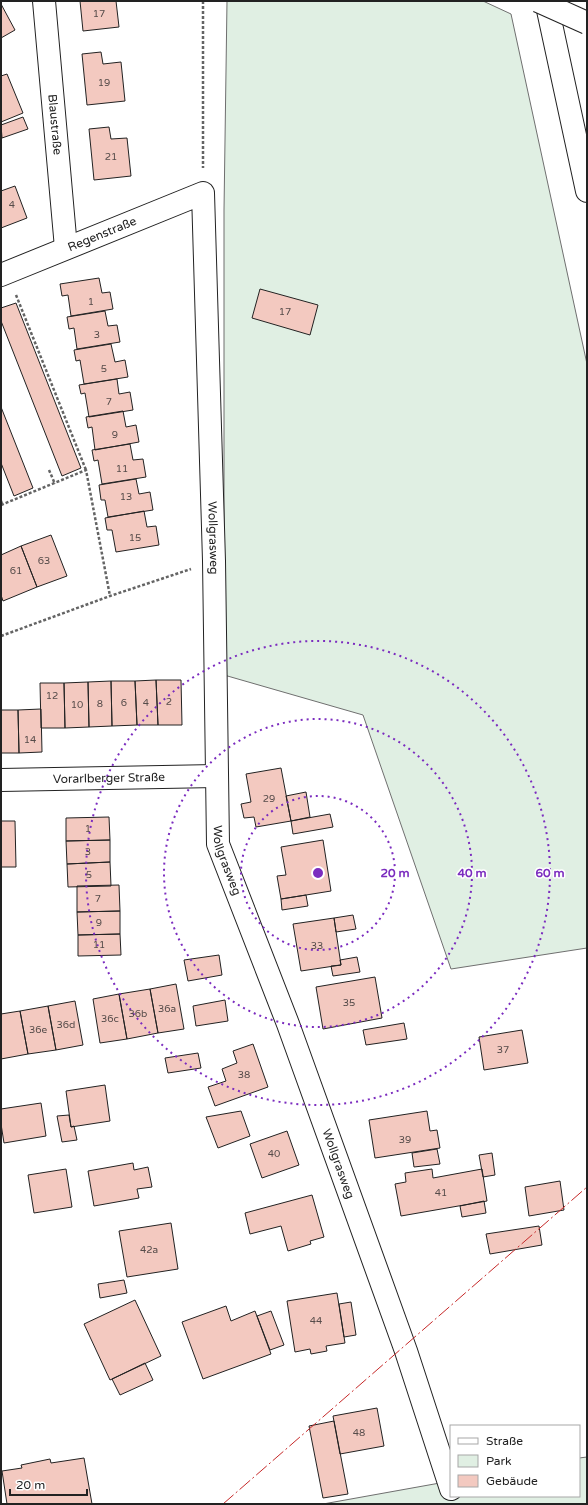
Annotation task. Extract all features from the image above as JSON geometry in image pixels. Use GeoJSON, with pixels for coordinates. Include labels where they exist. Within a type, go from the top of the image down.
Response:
{"type":"FeatureCollection","features":[{"type":"Feature","properties":{"kind":"main road","name":"Blaustraße"},"geometry":{"type":"LineString","coordinates":[[44,1],[66,248]]}},
{"type":"Feature","properties":{"kind":"main road"},"geometry":{"type":"LineString","coordinates":[[538,1],[587,23]]}},
{"type":"Feature","properties":{"kind":"main road"},"geometry":{"type":"LineString","coordinates":[[546,1],[587,191]]}},
{"type":"Feature","properties":{"kind":"main road","name":"Regenstraße"},"geometry":{"type":"LineString","coordinates":[[4,274],[203,193]]}},
{"type":"Feature","properties":{"kind":"main road","name":"Wollgrasweg"},"geometry":{"type":"LineString","coordinates":[[203,193],[214,561],[218,844],[288,1024],[402,1338],[450,1486]]}},
{"type":"Feature","properties":{"kind":"main road","name":"Vorarlberger Straße"},"geometry":{"type":"LineString","coordinates":[[1,780],[216,776]]}},
{"type":"Feature","properties":{"kind":"path"},"geometry":{"type":"LineString","coordinates":[[203,1],[203,193]]}},
{"type":"Feature","properties":{"kind":"path"},"geometry":{"type":"LineString","coordinates":[[4,274],[86,470],[110,596]]}},
{"type":"Feature","properties":{"kind":"path"},"geometry":{"type":"LineString","coordinates":[[49,470],[55,484]]}},
{"type":"Feature","properties":{"kind":"path"},"geometry":{"type":"LineString","coordinates":[[1,500],[2,505],[86,470]]}},
{"type":"Feature","properties":{"kind":"path"},"geometry":{"type":"LineString","coordinates":[[1,636],[110,596],[214,561]]}},
{"type":"Feature","properties":{"kind":"green space"},"geometry":{"type":"Polygon","coordinates":[[[227,1],[483,1],[511,14],[587,364],[587,948],[451,969],[363,715],[224,675],[224,210],[227,1]]]}},
{"type":"Feature","properties":{"kind":"green space"},"geometry":{"type":"Polygon","coordinates":[[[587,1457],[587,1504],[323,1504],[450,1481],[450,1497],[580,1497],[580,1458],[587,1457]]]}},
{"type":"Feature","properties":{"kind":"building"},"geometry":{"type":"Polygon","coordinates":[[[80,1],[116,1],[119,27],[83,31],[80,1]]]}},
{"type":"Feature","properties":{"kind":"building"},"geometry":{"type":"Polygon","coordinates":[[[1,4],[15,30],[1,38],[1,4]]]}},
{"type":"Feature","properties":{"kind":"building"},"geometry":{"type":"Polygon","coordinates":[[[101,52],[103,64],[121,62],[125,101],[87,105],[82,54],[101,52]]]}},
{"type":"Feature","properties":{"kind":"building"},"geometry":{"type":"Polygon","coordinates":[[[7,74],[23,113],[1,122],[1,76],[7,74]]]}},
{"type":"Feature","properties":{"kind":"building"},"geometry":{"type":"Polygon","coordinates":[[[23,117],[28,129],[2,138],[1,125],[23,117]]]}},
{"type":"Feature","properties":{"kind":"building"},"geometry":{"type":"Polygon","coordinates":[[[109,127],[111,139],[127,138],[131,176],[94,180],[89,129],[109,127]]]}},
{"type":"Feature","properties":{"kind":"building"},"geometry":{"type":"Polygon","coordinates":[[[15,186],[27,218],[1,228],[1,191],[15,186]]]}},
{"type":"Feature","properties":{"kind":"building"},"geometry":{"type":"Polygon","coordinates":[[[99,278],[102,293],[110,292],[113,309],[71,316],[68,295],[62,296],[60,284],[99,278]]]}},
{"type":"Feature","properties":{"kind":"building"},"geometry":{"type":"Polygon","coordinates":[[[260,289],[318,305],[310,335],[252,318],[260,289]]]}},
{"type":"Feature","properties":{"kind":"building"},"geometry":{"type":"Polygon","coordinates":[[[16,303],[81,468],[62,476],[1,321],[1,308],[16,303]]]}},
{"type":"Feature","properties":{"kind":"building"},"geometry":{"type":"Polygon","coordinates":[[[105,311],[108,326],[117,325],[120,342],[77,349],[74,328],[69,329],[67,317],[105,311]]]}},
{"type":"Feature","properties":{"kind":"building"},"geometry":{"type":"Polygon","coordinates":[[[111,344],[115,362],[125,360],[128,377],[84,384],[80,360],[76,361],[74,350],[111,344]]]}},
{"type":"Feature","properties":{"kind":"building"},"geometry":{"type":"Polygon","coordinates":[[[117,379],[119,394],[130,392],[133,410],[89,417],[85,393],[81,394],[79,385],[117,379]]]}},
{"type":"Feature","properties":{"kind":"building"},"geometry":{"type":"Polygon","coordinates":[[[1,407],[33,488],[14,496],[1,463],[1,407]]]}},
{"type":"Feature","properties":{"kind":"building"},"geometry":{"type":"Polygon","coordinates":[[[123,411],[126,427],[136,425],[139,442],[95,450],[92,427],[88,428],[86,417],[123,411]]]}},
{"type":"Feature","properties":{"kind":"building"},"geometry":{"type":"Polygon","coordinates":[[[130,444],[133,460],[143,459],[146,477],[102,484],[98,460],[94,461],[92,450],[130,444]]]}},
{"type":"Feature","properties":{"kind":"building"},"geometry":{"type":"Polygon","coordinates":[[[136,479],[139,494],[150,492],[153,510],[108,517],[105,500],[101,500],[99,485],[136,479]]]}},
{"type":"Feature","properties":{"kind":"building"},"geometry":{"type":"Polygon","coordinates":[[[144,511],[147,527],[156,526],[159,545],[116,552],[112,530],[107,530],[105,518],[144,511]]]}},
{"type":"Feature","properties":{"kind":"building"},"geometry":{"type":"Polygon","coordinates":[[[51,535],[67,576],[37,587],[21,546],[51,535]]]}},
{"type":"Feature","properties":{"kind":"building"},"geometry":{"type":"Polygon","coordinates":[[[21,546],[37,587],[3,601],[1,595],[1,555],[21,546]]]}},
{"type":"Feature","properties":{"kind":"building"},"geometry":{"type":"Polygon","coordinates":[[[156,680],[181,680],[182,725],[158,725],[156,680]]]}},
{"type":"Feature","properties":{"kind":"building"},"geometry":{"type":"Polygon","coordinates":[[[156,680],[158,725],[137,725],[135,681],[156,680]]]}},
{"type":"Feature","properties":{"kind":"building"},"geometry":{"type":"Polygon","coordinates":[[[111,681],[112,726],[89,727],[88,682],[111,681]]]}},
{"type":"Feature","properties":{"kind":"building"},"geometry":{"type":"Polygon","coordinates":[[[111,681],[135,681],[137,725],[112,726],[111,681]]]}},
{"type":"Feature","properties":{"kind":"building"},"geometry":{"type":"Polygon","coordinates":[[[88,682],[89,727],[65,728],[64,683],[88,682]]]}},
{"type":"Feature","properties":{"kind":"building"},"geometry":{"type":"Polygon","coordinates":[[[40,683],[64,683],[65,728],[41,728],[40,683]]]}},
{"type":"Feature","properties":{"kind":"building"},"geometry":{"type":"Polygon","coordinates":[[[41,709],[42,752],[19,753],[18,710],[41,709]]]}},
{"type":"Feature","properties":{"kind":"building"},"geometry":{"type":"Polygon","coordinates":[[[1,710],[18,710],[19,753],[1,753],[1,710]]]}},
{"type":"Feature","properties":{"kind":"building"},"geometry":{"type":"Polygon","coordinates":[[[281,768],[291,821],[256,827],[254,817],[244,818],[241,804],[251,802],[246,774],[281,768]]]}},
{"type":"Feature","properties":{"kind":"building"},"geometry":{"type":"Polygon","coordinates":[[[306,792],[310,817],[291,821],[286,796],[306,792]]]}},
{"type":"Feature","properties":{"kind":"building"},"geometry":{"type":"Polygon","coordinates":[[[330,814],[333,827],[293,834],[291,821],[330,814]]]}},
{"type":"Feature","properties":{"kind":"building"},"geometry":{"type":"Polygon","coordinates":[[[109,817],[110,840],[66,841],[66,818],[109,817]]]}},
{"type":"Feature","properties":{"kind":"building"},"geometry":{"type":"Polygon","coordinates":[[[1,821],[15,821],[16,867],[1,867],[1,821]]]}},
{"type":"Feature","properties":{"kind":"building"},"geometry":{"type":"Polygon","coordinates":[[[110,840],[110,862],[67,864],[66,841],[110,840]]]}},
{"type":"Feature","properties":{"kind":"building"},"geometry":{"type":"Polygon","coordinates":[[[323,840],[331,891],[281,899],[277,876],[286,875],[281,847],[323,840]]]}},
{"type":"Feature","properties":{"kind":"building"},"geometry":{"type":"Polygon","coordinates":[[[110,862],[111,886],[68,887],[67,864],[110,862]]]}},
{"type":"Feature","properties":{"kind":"building"},"geometry":{"type":"Polygon","coordinates":[[[119,885],[120,911],[77,912],[77,886],[119,885]]]}},
{"type":"Feature","properties":{"kind":"building"},"geometry":{"type":"Polygon","coordinates":[[[306,895],[308,906],[282,910],[281,899],[306,895]]]}},
{"type":"Feature","properties":{"kind":"building"},"geometry":{"type":"Polygon","coordinates":[[[120,911],[120,934],[78,935],[77,912],[120,911]]]}},
{"type":"Feature","properties":{"kind":"building"},"geometry":{"type":"Polygon","coordinates":[[[353,915],[356,929],[336,932],[334,918],[353,915]]]}},
{"type":"Feature","properties":{"kind":"building"},"geometry":{"type":"Polygon","coordinates":[[[334,918],[341,965],[301,971],[293,924],[334,918]]]}},
{"type":"Feature","properties":{"kind":"building"},"geometry":{"type":"Polygon","coordinates":[[[120,934],[121,955],[78,956],[78,935],[120,934]]]}},
{"type":"Feature","properties":{"kind":"building"},"geometry":{"type":"Polygon","coordinates":[[[219,955],[222,975],[188,981],[184,960],[219,955]]]}},
{"type":"Feature","properties":{"kind":"building"},"geometry":{"type":"Polygon","coordinates":[[[357,957],[360,972],[333,976],[331,966],[341,965],[340,960],[357,957]]]}},
{"type":"Feature","properties":{"kind":"building"},"geometry":{"type":"Polygon","coordinates":[[[375,977],[382,1018],[323,1029],[316,987],[375,977]]]}},
{"type":"Feature","properties":{"kind":"building"},"geometry":{"type":"Polygon","coordinates":[[[176,984],[184,1029],[158,1033],[150,989],[176,984]]]}},
{"type":"Feature","properties":{"kind":"building"},"geometry":{"type":"Polygon","coordinates":[[[150,989],[158,1033],[127,1039],[119,994],[150,989]]]}},
{"type":"Feature","properties":{"kind":"building"},"geometry":{"type":"Polygon","coordinates":[[[119,994],[127,1039],[100,1043],[93,999],[119,994]]]}},
{"type":"Feature","properties":{"kind":"building"},"geometry":{"type":"Polygon","coordinates":[[[225,1000],[228,1021],[196,1026],[193,1006],[225,1000]]]}},
{"type":"Feature","properties":{"kind":"building"},"geometry":{"type":"Polygon","coordinates":[[[75,1001],[83,1045],[56,1050],[48,1006],[75,1001]]]}},
{"type":"Feature","properties":{"kind":"building"},"geometry":{"type":"Polygon","coordinates":[[[48,1006],[56,1050],[28,1054],[20,1011],[48,1006]]]}},
{"type":"Feature","properties":{"kind":"building"},"geometry":{"type":"Polygon","coordinates":[[[20,1011],[28,1054],[1,1059],[1,1014],[20,1011]]]}},
{"type":"Feature","properties":{"kind":"building"},"geometry":{"type":"Polygon","coordinates":[[[404,1023],[407,1039],[366,1045],[363,1030],[404,1023]]]}},
{"type":"Feature","properties":{"kind":"building"},"geometry":{"type":"Polygon","coordinates":[[[522,1030],[528,1063],[484,1070],[479,1037],[522,1030]]]}},
{"type":"Feature","properties":{"kind":"building"},"geometry":{"type":"Polygon","coordinates":[[[253,1044],[268,1087],[215,1106],[208,1087],[226,1081],[222,1069],[237,1063],[233,1051],[253,1044]]]}},
{"type":"Feature","properties":{"kind":"building"},"geometry":{"type":"Polygon","coordinates":[[[198,1053],[201,1068],[168,1073],[165,1058],[198,1053]]]}},
{"type":"Feature","properties":{"kind":"building"},"geometry":{"type":"Polygon","coordinates":[[[105,1085],[110,1121],[71,1127],[66,1091],[105,1085]]]}},
{"type":"Feature","properties":{"kind":"building"},"geometry":{"type":"Polygon","coordinates":[[[41,1103],[46,1136],[4,1143],[1,1124],[1,1109],[41,1103]]]}},
{"type":"Feature","properties":{"kind":"building"},"geometry":{"type":"Polygon","coordinates":[[[241,1111],[250,1136],[218,1148],[206,1117],[241,1111]]]}},
{"type":"Feature","properties":{"kind":"building"},"geometry":{"type":"Polygon","coordinates":[[[427,1111],[430,1131],[437,1130],[440,1148],[375,1158],[369,1120],[427,1111]]]}},
{"type":"Feature","properties":{"kind":"building"},"geometry":{"type":"Polygon","coordinates":[[[69,1115],[71,1127],[74,1126],[77,1140],[62,1142],[57,1116],[69,1115]]]}},
{"type":"Feature","properties":{"kind":"building"},"geometry":{"type":"Polygon","coordinates":[[[287,1131],[299,1165],[262,1178],[250,1144],[287,1131]]]}},
{"type":"Feature","properties":{"kind":"building"},"geometry":{"type":"Polygon","coordinates":[[[437,1149],[440,1164],[414,1167],[412,1153],[437,1149]]]}},
{"type":"Feature","properties":{"kind":"building"},"geometry":{"type":"Polygon","coordinates":[[[492,1153],[495,1175],[483,1177],[479,1155],[492,1153]]]}},
{"type":"Feature","properties":{"kind":"building"},"geometry":{"type":"Polygon","coordinates":[[[133,1163],[134,1170],[148,1167],[152,1187],[137,1189],[139,1198],[94,1206],[88,1171],[133,1163]]]}},
{"type":"Feature","properties":{"kind":"building"},"geometry":{"type":"Polygon","coordinates":[[[66,1169],[72,1207],[34,1213],[28,1175],[66,1169]]]}},
{"type":"Feature","properties":{"kind":"building"},"geometry":{"type":"Polygon","coordinates":[[[432,1169],[433,1178],[482,1169],[487,1201],[401,1216],[395,1184],[406,1182],[405,1173],[432,1169]]]}},
{"type":"Feature","properties":{"kind":"building"},"geometry":{"type":"Polygon","coordinates":[[[560,1181],[564,1210],[529,1216],[525,1187],[560,1181]]]}},
{"type":"Feature","properties":{"kind":"building"},"geometry":{"type":"Polygon","coordinates":[[[312,1195],[324,1237],[310,1241],[311,1244],[288,1251],[281,1226],[250,1234],[245,1213],[312,1195]]]}},
{"type":"Feature","properties":{"kind":"building"},"geometry":{"type":"Polygon","coordinates":[[[484,1201],[486,1213],[462,1217],[460,1206],[484,1201]]]}},
{"type":"Feature","properties":{"kind":"building"},"geometry":{"type":"Polygon","coordinates":[[[171,1223],[178,1269],[127,1277],[119,1231],[171,1223]]]}},
{"type":"Feature","properties":{"kind":"building"},"geometry":{"type":"Polygon","coordinates":[[[539,1226],[542,1245],[490,1254],[486,1234],[539,1226]]]}},
{"type":"Feature","properties":{"kind":"building"},"geometry":{"type":"Polygon","coordinates":[[[124,1280],[127,1293],[100,1298],[98,1284],[124,1280]]]}},
{"type":"Feature","properties":{"kind":"building"},"geometry":{"type":"Polygon","coordinates":[[[337,1293],[345,1343],[326,1346],[327,1351],[311,1354],[310,1349],[295,1352],[287,1301],[337,1293]]]}},
{"type":"Feature","properties":{"kind":"building"},"geometry":{"type":"Polygon","coordinates":[[[135,1300],[161,1356],[110,1380],[84,1324],[135,1300]]]}},
{"type":"Feature","properties":{"kind":"building"},"geometry":{"type":"Polygon","coordinates":[[[351,1302],[356,1335],[344,1337],[339,1304],[351,1302]]]}},
{"type":"Feature","properties":{"kind":"building"},"geometry":{"type":"Polygon","coordinates":[[[226,1306],[231,1321],[255,1311],[271,1354],[203,1379],[182,1322],[226,1306]]]}},
{"type":"Feature","properties":{"kind":"building"},"geometry":{"type":"Polygon","coordinates":[[[271,1311],[284,1345],[270,1350],[257,1316],[271,1311]]]}},
{"type":"Feature","properties":{"kind":"building"},"geometry":{"type":"Polygon","coordinates":[[[145,1363],[153,1380],[120,1395],[112,1379],[145,1363]]]}},
{"type":"Feature","properties":{"kind":"building"},"geometry":{"type":"Polygon","coordinates":[[[377,1408],[384,1446],[340,1454],[333,1416],[377,1408]]]}},
{"type":"Feature","properties":{"kind":"building"},"geometry":{"type":"Polygon","coordinates":[[[334,1421],[348,1494],[323,1498],[309,1426],[334,1421]]]}},
{"type":"Feature","properties":{"kind":"building"},"geometry":{"type":"Polygon","coordinates":[[[84,1458],[92,1504],[7,1504],[2,1471],[22,1468],[21,1465],[50,1459],[51,1463],[84,1458]]]}},
{"type":"Feature","properties":{"kind":"power"},"geometry":{"type":"LineString","coordinates":[[223,1504],[587,1187]]}}]}
